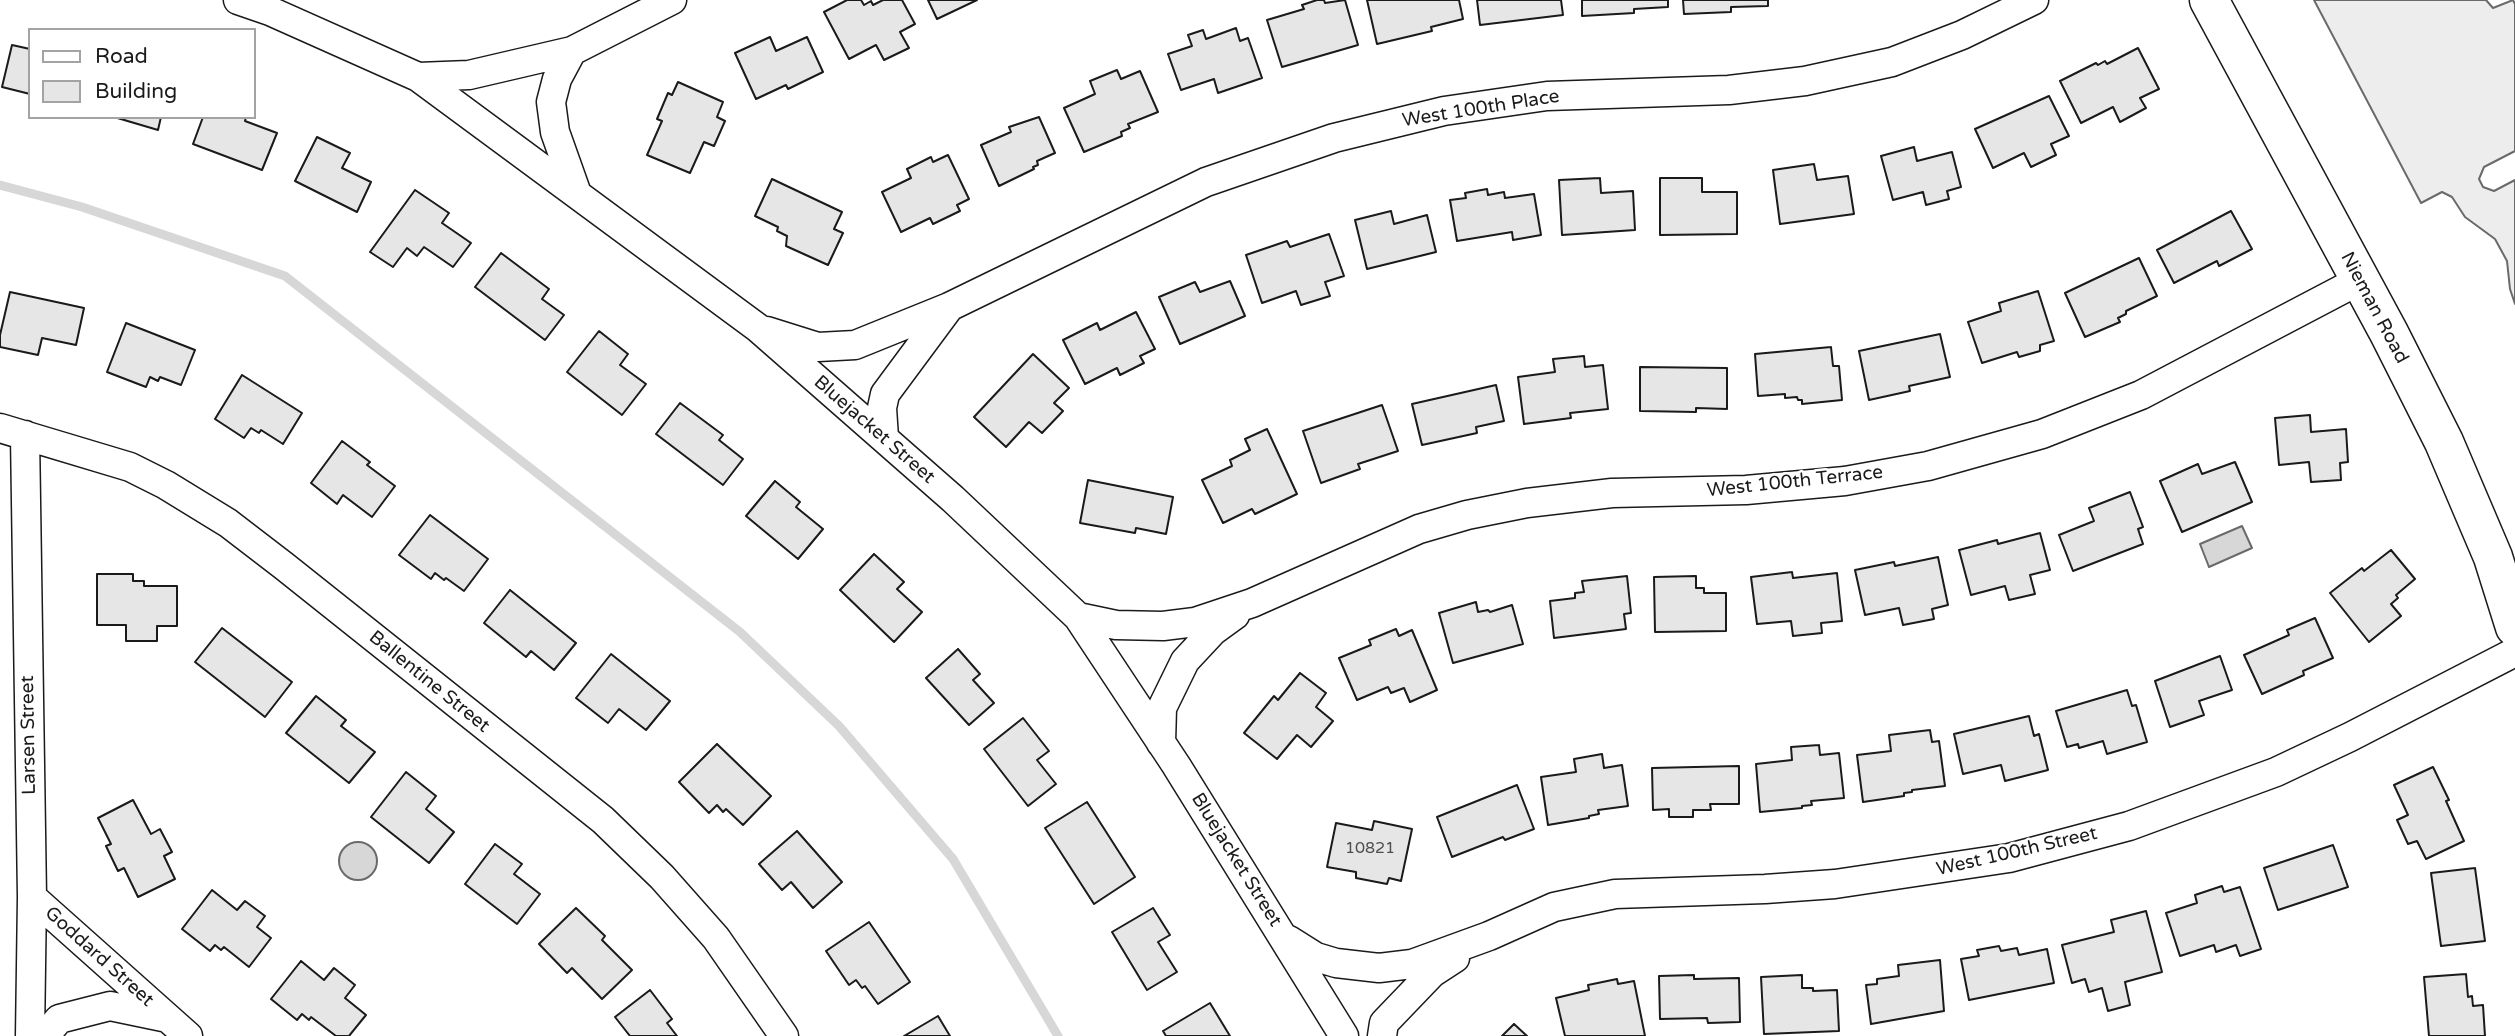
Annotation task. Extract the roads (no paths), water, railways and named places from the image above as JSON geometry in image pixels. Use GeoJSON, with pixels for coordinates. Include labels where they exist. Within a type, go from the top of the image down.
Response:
{"type":"FeatureCollection","features":[{"type":"Feature","properties":{"kind":"street","name":"Bluejacket Street"},"geometry":{"type":"LineString","coordinates":[[238,0],[295,22],[418,78],[758,328],[953,499],[1078,617],[1161,743],[1344,1036]]}},
{"type":"Feature","properties":{"kind":"street"},"geometry":{"type":"LineString","coordinates":[[418,78],[469,75],[572,51],[672,0]]}},
{"type":"Feature","properties":{"kind":"street","name":"West 100th Place"},"geometry":{"type":"LineString","coordinates":[[758,328],[818,347],[855,345],[949,307],[1206,183],[1334,138],[1444,111],[1547,96],[1730,90],[1805,82],[1892,62],[1962,35],[2034,0]]}},
{"type":"Feature","properties":{"kind":"street","name":"Nieman Road"},"geometry":{"type":"LineString","coordinates":[[2209,0],[2389,333],[2444,442],[2493,557],[2515,627]]}},
{"type":"Feature","properties":{"kind":"street"},"geometry":{"type":"LineString","coordinates":[[572,51],[557,79],[551,102],[555,132],[578,194]]}},
{"type":"Feature","properties":{"kind":"street","name":"West 100th Terrace"},"geometry":{"type":"LineString","coordinates":[[1078,617],[1116,625],[1163,626],[1195,622],[1252,603],[1419,529],[1467,515],[1527,503],[1612,493],[1746,490],[1845,481],[1928,466],[2042,434],[2141,395],[2360,281]]}},
{"type":"Feature","properties":{"kind":"street","name":"West 100th Place"},"geometry":{"type":"LineString","coordinates":[[884,438],[882,408],[886,394],[949,307]]}},
{"type":"Feature","properties":{"kind":"street","name":"Larsen Street"},"geometry":{"type":"LineString","coordinates":[[13,431],[32,897],[30,1036]]}},
{"type":"Feature","properties":{"kind":"street","name":"Ballentine Street"},"geometry":{"type":"LineString","coordinates":[[13,431],[130,467],[166,485],[228,523],[284,566],[603,820],[662,877],[716,938],[784,1036]]}},
{"type":"Feature","properties":{"kind":"street","name":"West 100th Terrace"},"geometry":{"type":"LineString","coordinates":[[1161,743],[1162,708],[1185,661],[1213,631],[1252,603]]}},
{"type":"Feature","properties":{"kind":"street","name":"West 100th Street"},"geometry":{"type":"LineString","coordinates":[[1284,937],[1315,957],[1336,963],[1379,968],[1412,964],[1489,936],[1554,906],[1615,894],[1765,890],[1835,884],[2009,858],[2129,826],[2276,772],[2515,652]]}},
{"type":"Feature","properties":{"kind":"street","name":"Goddard Street"},"geometry":{"type":"LineString","coordinates":[[32,897],[188,1036]]}},
{"type":"Feature","properties":{"kind":"street","name":"West 100th Street"},"geometry":{"type":"LineString","coordinates":[[1382,1036],[1384,1023],[1433,973],[1489,936]]}},
{"type":"Feature","properties":{"kind":"street","name":"Goddard Street"},"geometry":{"type":"LineString","coordinates":[[45,1036],[59,1018],[110,1006],[166,1018]]}},
{"type":"Feature","properties":{"kind":"waterway"},"geometry":{"type":"LineString","coordinates":[[0,185],[82,207],[285,276],[740,632],[839,726],[953,859],[1058,1036]]}}]}
